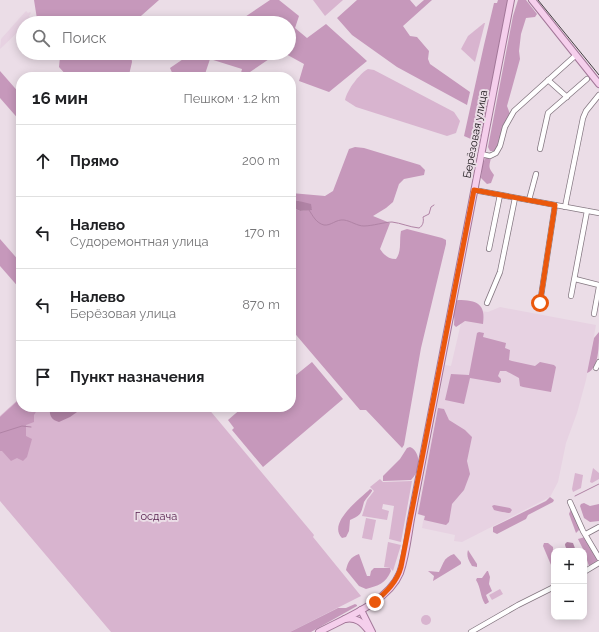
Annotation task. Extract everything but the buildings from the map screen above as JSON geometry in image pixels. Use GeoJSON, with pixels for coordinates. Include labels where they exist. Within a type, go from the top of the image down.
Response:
{"type":"FeatureCollection","features":[{"type":"Feature","properties":{"kind":"main road","name":"Берёзовая улица"},"geometry":{"type":"LineString","coordinates":[[319,632],[375,602],[393,584],[400,572],[412,519],[510,0]]}},
{"type":"Feature","properties":{"kind":"main road"},"geometry":{"type":"LineString","coordinates":[[532,0],[599,84]]}},
{"type":"Feature","properties":{"kind":"main road"},"geometry":{"type":"LineString","coordinates":[[361,610],[370,631]]}},
{"type":"Feature","properties":{"kind":"main road"},"geometry":{"type":"LineString","coordinates":[[344,619],[351,618],[359,620],[370,631]]}},
{"type":"Feature","properties":{"kind":"street"},"geometry":{"type":"LineString","coordinates":[[481,154],[490,156],[496,153],[500,146],[504,127],[511,114],[576,55]]}},
{"type":"Feature","properties":{"kind":"street"},"geometry":{"type":"LineString","coordinates":[[548,80],[566,97]]}},
{"type":"Feature","properties":{"kind":"street"},"geometry":{"type":"LineString","coordinates":[[540,149],[548,112],[587,80]]}},
{"type":"Feature","properties":{"kind":"street"},"geometry":{"type":"LineString","coordinates":[[565,207],[583,118],[586,111],[597,102],[599,94]]}},
{"type":"Feature","properties":{"kind":"street"},"geometry":{"type":"LineString","coordinates":[[529,200],[536,174]]}},
{"type":"Feature","properties":{"kind":"street"},"geometry":{"type":"LineString","coordinates":[[474,190],[599,212]]}},
{"type":"Feature","properties":{"kind":"street"},"geometry":{"type":"LineString","coordinates":[[489,249],[500,195]]}},
{"type":"Feature","properties":{"kind":"street"},"geometry":{"type":"LineString","coordinates":[[487,303],[500,272],[515,198]]}},
{"type":"Feature","properties":{"kind":"street"},"geometry":{"type":"LineString","coordinates":[[540,303],[555,205]]}},
{"type":"Feature","properties":{"kind":"street"},"geometry":{"type":"LineString","coordinates":[[571,296],[587,211]]}},
{"type":"Feature","properties":{"kind":"street"},"geometry":{"type":"LineString","coordinates":[[575,279],[599,286],[594,314]]}},
{"type":"Feature","properties":{"kind":"street"},"geometry":{"type":"LineString","coordinates":[[596,368],[599,362]]}},
{"type":"Feature","properties":{"kind":"street"},"geometry":{"type":"LineString","coordinates":[[570,502],[583,531],[599,558]]}},
{"type":"Feature","properties":{"kind":"street"},"geometry":{"type":"LineString","coordinates":[[586,534],[599,527]]}},
{"type":"Feature","properties":{"kind":"street"},"geometry":{"type":"LineString","coordinates":[[587,570],[599,563]]}},
{"type":"Feature","properties":{"kind":"street"},"geometry":{"type":"LineString","coordinates":[[471,632],[551,589]]}},
{"type":"Feature","properties":{"kind":"shaded area"},"geometry":{"type":"Polygon","coordinates":[[[34,0],[159,0],[141,16],[37,16],[34,0]]]}},
{"type":"Feature","properties":{"kind":"shaded area"},"geometry":{"type":"Polygon","coordinates":[[[270,0],[279,0],[299,16],[296,25],[296,16],[246,16],[270,0]]]}},
{"type":"Feature","properties":{"kind":"shaded area"},"geometry":{"type":"Polygon","coordinates":[[[357,0],[410,0],[416,7],[424,0],[432,0],[403,26],[410,36],[417,37],[429,51],[428,59],[430,64],[470,92],[467,105],[397,67],[352,35],[337,18],[357,0]]]}},
{"type":"Feature","properties":{"kind":"shaded area"},"geometry":{"type":"Polygon","coordinates":[[[498,0],[508,0],[508,5],[480,143],[464,136],[494,3],[497,3],[498,0]]]}},
{"type":"Feature","properties":{"kind":"shaded area"},"geometry":{"type":"Polygon","coordinates":[[[518,0],[526,0],[537,14],[535,17],[526,18],[521,34],[519,51],[520,59],[507,106],[510,114],[501,141],[495,151],[490,151],[488,147],[513,16],[518,0]]]}},
{"type":"Feature","properties":{"kind":"shaded area"},"geometry":{"type":"Polygon","coordinates":[[[26,11],[31,13],[29,16],[22,16],[26,11]]]}},
{"type":"Feature","properties":{"kind":"shaded area"},"geometry":{"type":"Polygon","coordinates":[[[16,22],[16,34],[0,49],[1,39],[16,22]]]}},
{"type":"Feature","properties":{"kind":"shaded area"},"geometry":{"type":"Polygon","coordinates":[[[326,24],[367,61],[329,92],[299,81],[304,64],[296,60],[296,29],[307,38],[326,24]]]}},
{"type":"Feature","properties":{"kind":"shaded area"},"geometry":{"type":"Polygon","coordinates":[[[60,60],[132,60],[132,62],[130,72],[64,72],[59,67],[60,60]]]}},
{"type":"Feature","properties":{"kind":"shaded area"},"geometry":{"type":"Polygon","coordinates":[[[182,60],[210,60],[206,72],[172,72],[170,68],[182,60]]]}},
{"type":"Feature","properties":{"kind":"shaded area"},"geometry":{"type":"Polygon","coordinates":[[[213,60],[268,60],[250,72],[241,72],[242,69],[213,60]]]}},
{"type":"Feature","properties":{"kind":"shaded area"},"geometry":{"type":"Polygon","coordinates":[[[0,71],[16,89],[16,116],[0,98],[0,71]]]}},
{"type":"Feature","properties":{"kind":"shaded area"},"geometry":{"type":"Polygon","coordinates":[[[355,147],[364,148],[420,165],[425,170],[424,175],[404,179],[399,184],[393,202],[373,216],[390,223],[380,249],[385,255],[396,259],[400,249],[401,231],[407,229],[446,240],[421,348],[404,445],[402,448],[366,410],[360,410],[296,335],[296,209],[300,211],[312,209],[296,200],[296,193],[325,196],[333,191],[349,149],[355,147]]]}},
{"type":"Feature","properties":{"kind":"shaded area"},"geometry":{"type":"Polygon","coordinates":[[[486,157],[491,158],[490,167],[494,175],[491,183],[487,184],[481,178],[482,165],[486,157]]]}},
{"type":"Feature","properties":{"kind":"shaded area"},"geometry":{"type":"Polygon","coordinates":[[[296,200],[311,204],[312,210],[300,211],[296,209],[296,200]]]}},
{"type":"Feature","properties":{"kind":"shaded area"},"geometry":{"type":"Polygon","coordinates":[[[0,239],[16,257],[16,284],[0,266],[0,239]]]}},
{"type":"Feature","properties":{"kind":"shaded area"},"geometry":{"type":"Polygon","coordinates":[[[458,300],[470,301],[479,304],[484,317],[483,324],[465,321],[456,327],[454,325],[454,302],[458,300]]]}},
{"type":"Feature","properties":{"kind":"shaded area"},"geometry":{"type":"Polygon","coordinates":[[[465,306],[488,312],[500,307],[596,325],[586,380],[577,413],[566,443],[558,482],[550,497],[462,542],[454,541],[455,535],[422,528],[424,516],[417,514],[445,365],[451,366],[465,306]]]}},
{"type":"Feature","properties":{"kind":"shaded area"},"geometry":{"type":"Polygon","coordinates":[[[599,332],[598,356],[594,367],[587,373],[594,338],[599,332]]]}},
{"type":"Feature","properties":{"kind":"shaded area"},"geometry":{"type":"Polygon","coordinates":[[[477,333],[484,333],[483,337],[506,343],[505,348],[510,350],[509,360],[535,366],[540,362],[554,365],[556,367],[551,392],[520,386],[519,378],[506,371],[500,371],[498,376],[501,379],[501,382],[499,383],[470,378],[464,404],[445,400],[451,374],[469,375],[477,333]]]}},
{"type":"Feature","properties":{"kind":"shaded area"},"geometry":{"type":"Polygon","coordinates":[[[312,362],[343,399],[263,467],[232,430],[234,428],[228,420],[237,412],[296,412],[296,375],[312,362]]]}},
{"type":"Feature","properties":{"kind":"shaded area"},"geometry":{"type":"Polygon","coordinates":[[[16,403],[16,412],[36,412],[34,415],[34,422],[26,425],[26,436],[32,439],[27,457],[23,461],[17,458],[11,461],[2,451],[0,451],[0,417],[16,403]]]}},
{"type":"Feature","properties":{"kind":"shaded area"},"geometry":{"type":"Polygon","coordinates":[[[438,408],[444,409],[449,420],[465,430],[472,437],[467,461],[470,474],[464,490],[452,504],[449,522],[446,525],[424,520],[425,516],[418,514],[438,408]]]}},
{"type":"Feature","properties":{"kind":"shaded area"},"geometry":{"type":"Polygon","coordinates":[[[50,412],[77,412],[59,422],[51,417],[50,412]]]}},
{"type":"Feature","properties":{"kind":"shaded area"},"geometry":{"type":"Polygon","coordinates":[[[410,447],[414,450],[418,458],[418,467],[411,480],[383,481],[383,476],[400,459],[407,448],[410,447]]]}},
{"type":"Feature","properties":{"kind":"shaded area"},"geometry":{"type":"Polygon","coordinates":[[[370,489],[372,491],[364,502],[360,513],[357,517],[350,520],[349,531],[346,537],[342,538],[338,532],[342,519],[353,505],[370,489]]]}},
{"type":"Feature","properties":{"kind":"shaded area"},"geometry":{"type":"Polygon","coordinates":[[[550,497],[554,500],[553,502],[528,515],[526,519],[497,534],[493,532],[493,527],[546,501],[550,497]]]}},
{"type":"Feature","properties":{"kind":"shaded area"},"geometry":{"type":"Polygon","coordinates":[[[584,503],[590,506],[599,504],[599,521],[590,522],[584,518],[580,506],[584,503]]]}},
{"type":"Feature","properties":{"kind":"shaded area"},"geometry":{"type":"Polygon","coordinates":[[[494,505],[510,508],[512,510],[510,513],[494,510],[492,506],[494,505]]]}},
{"type":"Feature","properties":{"kind":"shaded area"},"geometry":{"type":"Polygon","coordinates":[[[571,509],[580,529],[576,533],[569,514],[571,509]]]}},
{"type":"Feature","properties":{"kind":"shaded area"},"geometry":{"type":"Polygon","coordinates":[[[585,537],[587,539],[598,560],[591,566],[589,566],[587,560],[587,548],[582,548],[578,539],[585,537]]]}},
{"type":"Feature","properties":{"kind":"shaded area"},"geometry":{"type":"Polygon","coordinates":[[[567,542],[573,543],[575,548],[566,548],[565,544],[567,542]]]}},
{"type":"Feature","properties":{"kind":"shaded area"},"geometry":{"type":"Polygon","coordinates":[[[544,543],[548,543],[553,547],[551,548],[551,565],[543,546],[544,543]]]}},
{"type":"Feature","properties":{"kind":"shaded area"},"geometry":{"type":"Polygon","coordinates":[[[468,550],[477,564],[477,567],[472,566],[467,552],[468,550]]]}},
{"type":"Feature","properties":{"kind":"shaded area"},"geometry":{"type":"Polygon","coordinates":[[[359,554],[367,576],[370,576],[371,571],[374,568],[390,568],[391,571],[387,578],[378,585],[366,589],[359,586],[346,570],[350,560],[359,554]]]}},
{"type":"Feature","properties":{"kind":"shaded area"},"geometry":{"type":"Polygon","coordinates":[[[454,554],[461,564],[433,581],[434,576],[428,571],[439,572],[446,559],[454,554]]]}},
{"type":"Feature","properties":{"kind":"shaded area"},"geometry":{"type":"Polygon","coordinates":[[[487,571],[490,577],[489,584],[492,591],[486,595],[489,602],[485,604],[476,580],[477,578],[482,578],[487,571]]]}},
{"type":"Feature","properties":{"kind":"shaded area"},"geometry":{"type":"Polygon","coordinates":[[[355,604],[357,606],[311,632],[290,632],[338,608],[346,608],[355,604]]]}},
{"type":"Feature","properties":{"kind":"green space"},"geometry":{"type":"Polygon","coordinates":[[[313,0],[343,0],[325,16],[313,0]]]}},
{"type":"Feature","properties":{"kind":"green space"},"geometry":{"type":"Polygon","coordinates":[[[484,23],[475,62],[461,49],[468,36],[484,23]]]}},
{"type":"Feature","properties":{"kind":"green space"},"geometry":{"type":"Polygon","coordinates":[[[368,69],[374,70],[454,112],[460,121],[456,133],[447,136],[356,107],[345,100],[354,83],[368,69]]]}},
{"type":"Feature","properties":{"kind":"green space","name":"Госдача"},"geometry":{"type":"Polygon","coordinates":[[[16,402],[16,412],[211,412],[314,535],[313,537],[361,596],[290,632],[111,632],[0,501],[0,416],[16,402]]]}},
{"type":"Feature","properties":{"kind":"green space"},"geometry":{"type":"Polygon","coordinates":[[[593,468],[599,473],[599,479],[592,483],[590,482],[593,468]]]}},
{"type":"Feature","properties":{"kind":"green space"},"geometry":{"type":"Polygon","coordinates":[[[575,473],[583,475],[581,488],[573,492],[572,489],[575,473]]]}},
{"type":"Feature","properties":{"kind":"green space"},"geometry":{"type":"Polygon","coordinates":[[[380,479],[383,482],[412,481],[401,542],[389,539],[394,506],[383,504],[382,509],[389,511],[387,520],[362,516],[367,500],[374,491],[370,487],[380,479]]]}},
{"type":"Feature","properties":{"kind":"green space"},"geometry":{"type":"Polygon","coordinates":[[[366,518],[376,520],[372,540],[362,538],[366,518]]]}},
{"type":"Feature","properties":{"kind":"green space"},"geometry":{"type":"Polygon","coordinates":[[[388,542],[401,545],[393,571],[390,568],[384,567],[388,542]]]}},
{"type":"Feature","properties":{"kind":"green space"},"geometry":{"type":"Polygon","coordinates":[[[500,589],[503,594],[492,600],[489,595],[500,589]]]}},
{"type":"Feature","properties":{"kind":"green space"},"geometry":{"type":"Polygon","coordinates":[[[424,615],[428,615],[430,616],[430,624],[424,625],[421,622],[421,618],[424,615]]]}},
{"type":"Feature","properties":{"kind":"waterway"},"geometry":{"type":"LineString","coordinates":[[309,210],[313,217],[324,225],[338,220],[344,220],[361,226],[392,222],[419,228],[423,223],[423,217],[429,214],[431,207],[434,205]]}},
{"type":"Feature","properties":{"kind":"waterway"},"geometry":{"type":"LineString","coordinates":[[0,433],[22,426],[31,427]]}},
{"type":"Feature","properties":{"kind":"waterway"},"geometry":{"type":"LineString","coordinates":[[575,496],[599,484]]}},
{"type":"Feature","properties":{"kind":"tram line"},"geometry":{"type":"LineString","coordinates":[[538,0],[599,75]]}},
{"type":"Feature","properties":{"kind":"route"},"geometry":{"type":"LineString","coordinates":[[375,602],[393,584],[401,567],[412,519],[422,459],[474,190],[555,205],[540,303]]}}]}
